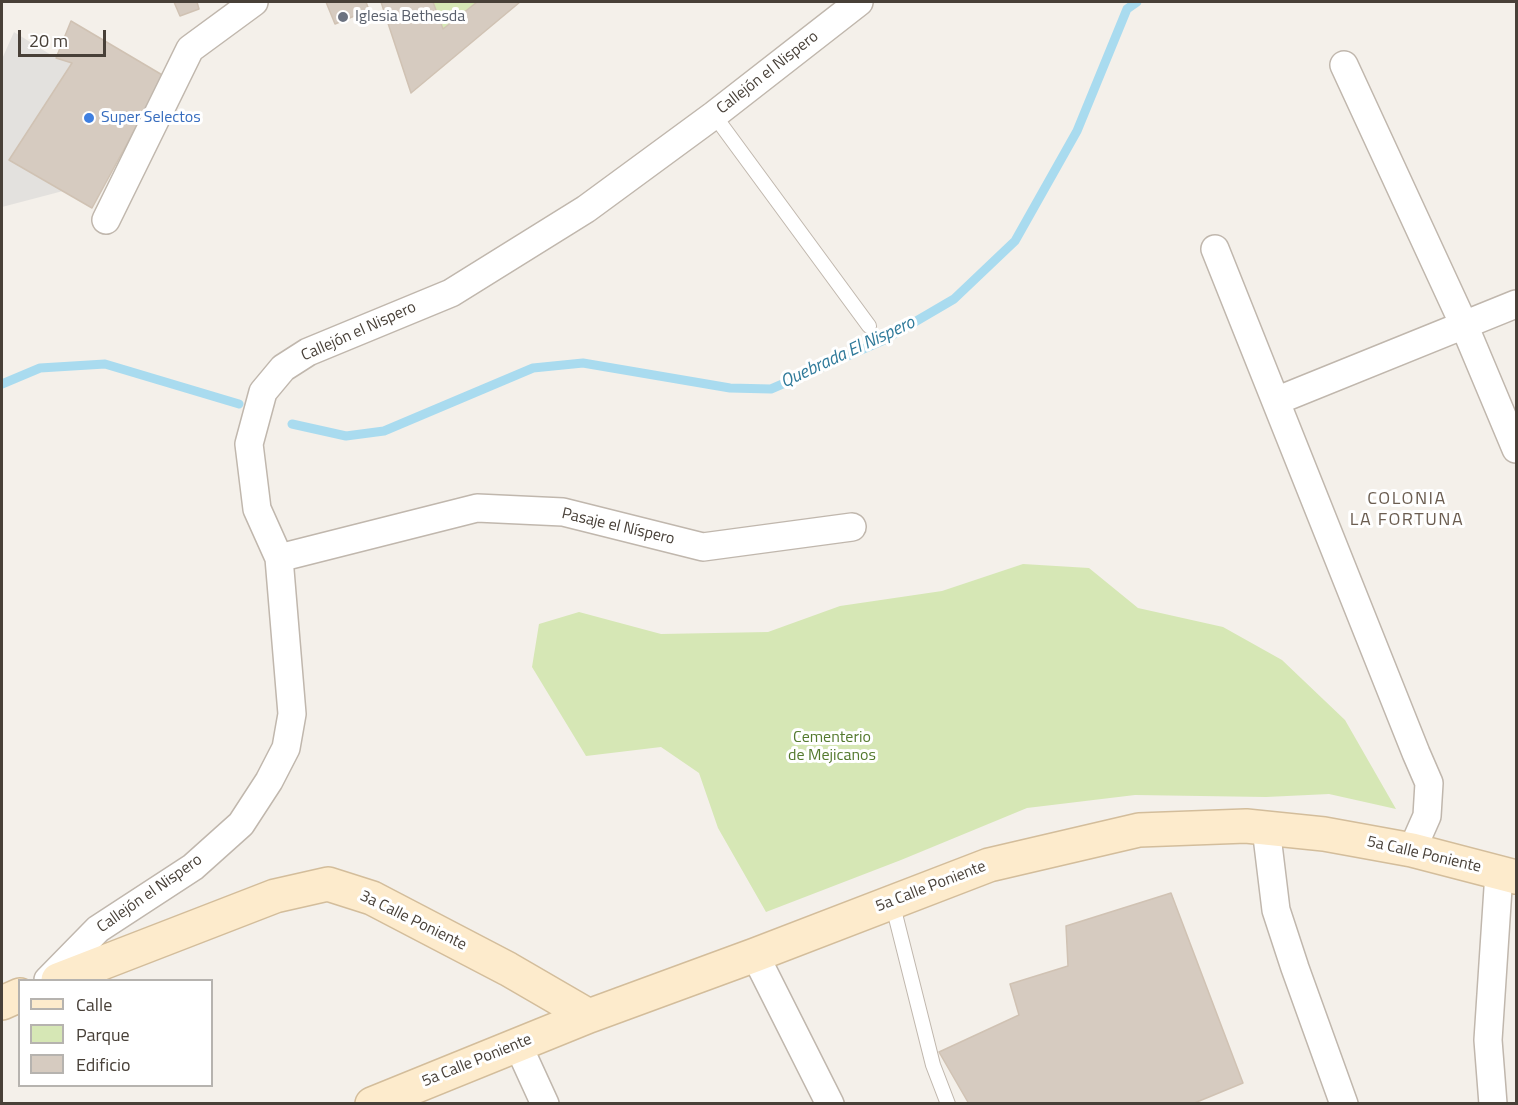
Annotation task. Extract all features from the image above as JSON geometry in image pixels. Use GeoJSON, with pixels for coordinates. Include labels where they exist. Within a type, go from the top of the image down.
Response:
{"type":"FeatureCollection","features":[{"type":"Feature","properties":{"kind":"street"},"geometry":{"type":"LineString","coordinates":[[106,220],[190,49],[254,2]]}},
{"type":"Feature","properties":{"kind":"street","name":"Callejón el Nispero"},"geometry":{"type":"LineString","coordinates":[[50,979],[98,929],[193,867],[241,824],[269,782],[286,748],[292,714],[279,558],[257,509],[249,444],[262,392],[283,368],[308,352],[451,292],[586,209],[714,115],[859,2]]}},
{"type":"Feature","properties":{"kind":"street"},"geometry":{"type":"LineString","coordinates":[[1344,65],[1464,325],[1516,449]]}},
{"type":"Feature","properties":{"kind":"street"},"geometry":{"type":"LineString","coordinates":[[1215,249],[1429,783],[1427,816],[1412,850]]}},
{"type":"Feature","properties":{"kind":"street"},"geometry":{"type":"LineString","coordinates":[[1276,401],[1516,304]]}},
{"type":"Feature","properties":{"kind":"street","name":"Pasaje el Níspero"},"geometry":{"type":"LineString","coordinates":[[279,558],[477,508],[564,512],[703,548],[852,527]]}},
{"type":"Feature","properties":{"kind":"street","name":"5a Calle Poniente"},"geometry":{"type":"LineString","coordinates":[[372,1104],[589,1016],[989,865],[1139,830],[1246,826],[1324,834],[1412,850],[1508,875]]}},
{"type":"Feature","properties":{"kind":"street"},"geometry":{"type":"LineString","coordinates":[[1266,828],[1276,910],[1344,1104]]}},
{"type":"Feature","properties":{"kind":"street"},"geometry":{"type":"LineString","coordinates":[[1493,1104],[1488,1040],[1508,875]]}},
{"type":"Feature","properties":{"kind":"street","name":"3a Calle Poniente"},"geometry":{"type":"LineString","coordinates":[[63,979],[274,896],[327,884],[372,898],[508,969],[589,1016]]}},
{"type":"Feature","properties":{"kind":"street"},"geometry":{"type":"LineString","coordinates":[[754,955],[830,1104]]}},
{"type":"Feature","properties":{"kind":"street"},"geometry":{"type":"LineString","coordinates":[[2,1003],[18,997]]}},
{"type":"Feature","properties":{"kind":"street"},"geometry":{"type":"LineString","coordinates":[[518,1045],[545,1104]]}},
{"type":"Feature","properties":{"kind":"lane"},"geometry":{"type":"LineString","coordinates":[[714,115],[869,326]]}},
{"type":"Feature","properties":{"kind":"lane"},"geometry":{"type":"LineString","coordinates":[[892,902],[933,1065],[948,1104]]}},
{"type":"Feature","properties":{"kind":"green space"},"geometry":{"type":"Polygon","coordinates":[[[433,2],[477,2],[443,29],[433,2]]]}},
{"type":"Feature","properties":{"kind":"green space","name":"Cementerio de Mejicanos"},"geometry":{"type":"Polygon","coordinates":[[[1023,564],[1089,568],[1138,608],[1223,627],[1282,660],[1345,720],[1396,809],[1329,794],[1266,797],[1135,795],[1027,808],[766,912],[718,828],[699,773],[661,747],[586,756],[532,667],[539,624],[579,612],[661,634],[768,632],[840,606],[942,591],[1023,564]]]}},
{"type":"Feature","properties":{"kind":"shaded area"},"geometry":{"type":"Polygon","coordinates":[[[14,32],[56,58],[72,63],[10,160],[63,191],[2,207],[2,59],[14,32]]]}},
{"type":"Feature","properties":{"kind":"building"},"geometry":{"type":"Polygon","coordinates":[[[174,2],[197,2],[199,9],[180,16],[174,2]]]}},
{"type":"Feature","properties":{"kind":"building","name":"Iglesia Bethesda"},"geometry":{"type":"Polygon","coordinates":[[[326,2],[366,2],[369,10],[335,24],[326,2]]]}},
{"type":"Feature","properties":{"kind":"building"},"geometry":{"type":"Polygon","coordinates":[[[381,2],[433,2],[443,29],[477,2],[520,2],[411,93],[381,2]]]}},
{"type":"Feature","properties":{"kind":"building","name":"Super Selectos"},"geometry":{"type":"Polygon","coordinates":[[[71,21],[164,76],[92,208],[9,160],[72,63],[56,58],[71,21]]]}},
{"type":"Feature","properties":{"kind":"building"},"geometry":{"type":"Polygon","coordinates":[[[1171,893],[1243,1083],[1192,1104],[969,1104],[939,1052],[1019,1015],[1010,984],[1068,966],[1066,926],[1171,893]]]}},
{"type":"Feature","properties":{"kind":"waterway","name":"Quebrada El Nispero"},"geometry":{"type":"LineString","coordinates":[[292,424],[346,436],[384,431],[533,368],[583,363],[730,388],[771,389],[884,340],[954,299],[1015,241],[1077,131],[1127,9],[1137,2]]}},
{"type":"Feature","properties":{"kind":"waterway","name":"Quebrada El Nispero"},"geometry":{"type":"LineString","coordinates":[[2,384],[40,368],[105,364],[239,404]]}},
{"type":"Feature","properties":{"kind":"place","name":"Iglesia Bethesda"},"geometry":{"type":"Point","coordinates":[343,17]}},
{"type":"Feature","properties":{"kind":"place","name":"Super Selectos"},"geometry":{"type":"Point","coordinates":[89,118]}},
{"type":"Feature","properties":{"kind":"district","name":"COLONIA LA FORTUNA"},"geometry":{"type":"Point","coordinates":[1407,510]}}]}
